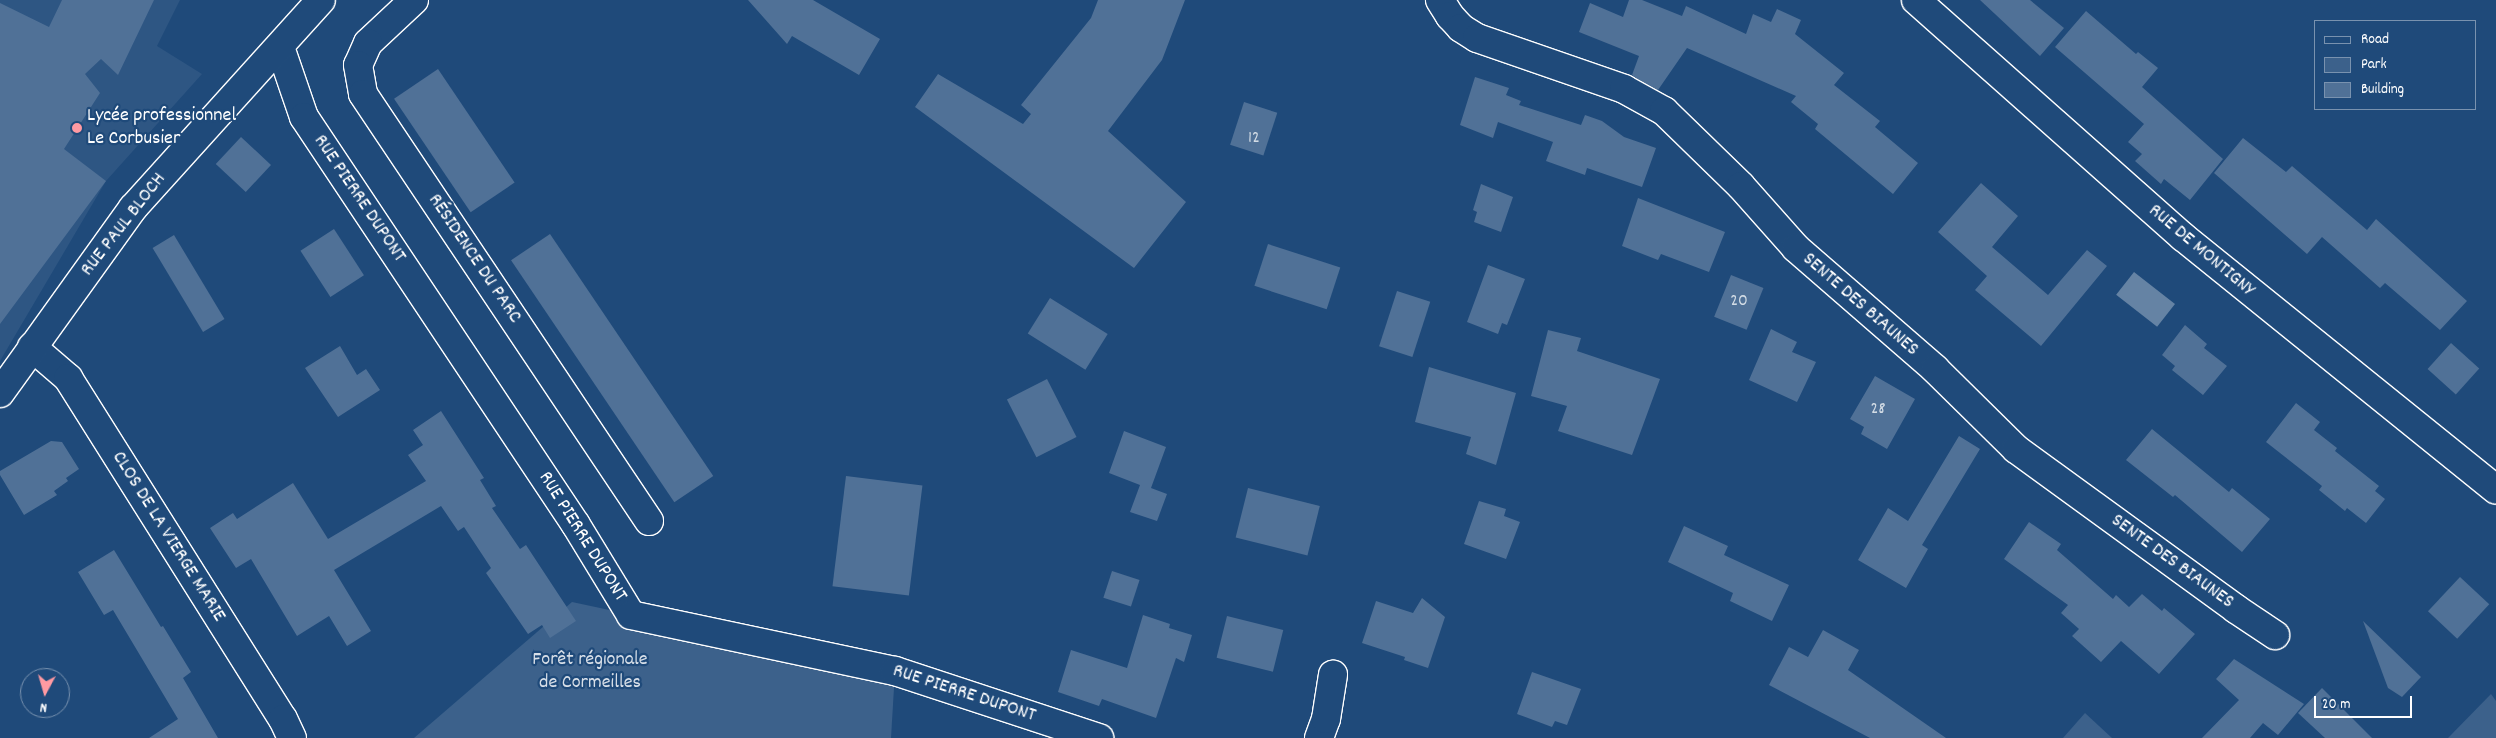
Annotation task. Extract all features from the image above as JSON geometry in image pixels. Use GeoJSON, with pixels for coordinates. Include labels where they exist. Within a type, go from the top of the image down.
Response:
{"type":"FeatureCollection","features":[{"type":"Feature","properties":{"kind":"street","name":"RUE PAUL BLOCH"},"geometry":{"type":"LineString","coordinates":[[0,393],[133,208],[321,0]]}},
{"type":"Feature","properties":{"kind":"street","name":"RÉSIDENCE DU PARC"},"geometry":{"type":"LineString","coordinates":[[414,0],[368,43],[358,65],[363,94],[649,521]]}},
{"type":"Feature","properties":{"kind":"street","name":"SENTE DES BIAUNES"},"geometry":{"type":"LineString","coordinates":[[1440,0],[1450,16],[1461,28],[1477,38],[1624,89],[1664,111],[1741,186],[1796,248],[1935,369],[2016,449],[2236,609],[2275,635]]}},
{"type":"Feature","properties":{"kind":"street","name":"RUE DE MONTIGNY"},"geometry":{"type":"LineString","coordinates":[[1916,0],[2183,237],[2496,490]]}},
{"type":"Feature","properties":{"kind":"street","name":"RUE PIERRE DUPONT"},"geometry":{"type":"LineString","coordinates":[[280,47],[304,117],[576,525],[630,614],[895,671],[1099,738]]}},
{"type":"Feature","properties":{"kind":"street","name":"CLOS DE LA VIERGE MARIE"},"geometry":{"type":"LineString","coordinates":[[32,347],[68,378],[282,719],[292,738]]}},
{"type":"Feature","properties":{"kind":"street"},"geometry":{"type":"LineString","coordinates":[[1319,738],[1326,719],[1333,675]]}},
{"type":"Feature","properties":{"kind":"shaded area","name":"Lycée professionnel Le Corbusier"},"geometry":{"type":"Polygon","coordinates":[[[0,0],[180,0],[157,46],[202,74],[106,181],[0,361],[0,0]]]}},
{"type":"Feature","properties":{"kind":"shaded area"},"geometry":{"type":"Polygon","coordinates":[[[2134,272],[2175,304],[2157,327],[2116,295],[2134,272]]]}},
{"type":"Feature","properties":{"kind":"green space","name":"Forêt régionale de Cormeilles"},"geometry":{"type":"Polygon","coordinates":[[[572,602],[895,671],[891,738],[414,738],[572,602]]]}},
{"type":"Feature","properties":{"kind":"green space"},"geometry":{"type":"Polygon","coordinates":[[[2491,694],[2496,701],[2496,738],[2448,738],[2491,694]]]}},
{"type":"Feature","properties":{"kind":"green space"},"geometry":{"type":"Polygon","coordinates":[[[2085,713],[2112,738],[2063,738],[2085,713]]]}},
{"type":"Feature","properties":{"kind":"building","name":"Lycée professionnel Le Corbusier"},"geometry":{"type":"Polygon","coordinates":[[[62,0],[154,0],[118,75],[101,59],[85,74],[100,93],[64,149],[106,181],[0,324],[0,3],[49,27],[62,0]]]}},
{"type":"Feature","properties":{"kind":"building"},"geometry":{"type":"Polygon","coordinates":[[[748,0],[813,0],[880,39],[859,75],[792,36],[787,44],[748,0]]]}},
{"type":"Feature","properties":{"kind":"building"},"geometry":{"type":"Polygon","coordinates":[[[1098,0],[1185,0],[1162,60],[1108,131],[1186,202],[1134,268],[915,107],[938,74],[1023,124],[1031,114],[1021,105],[1091,18],[1098,0]]]}},
{"type":"Feature","properties":{"kind":"building"},"geometry":{"type":"Polygon","coordinates":[[[1629,0],[1642,0],[1682,16],[1686,6],[1746,34],[1753,14],[1771,22],[1777,9],[1801,20],[1795,34],[1844,73],[1834,85],[1880,121],[1875,127],[1918,163],[1893,194],[1815,129],[1818,124],[1791,102],[1796,96],[1687,48],[1658,90],[1636,78],[1632,75],[1639,56],[1579,32],[1590,3],[1623,17],[1629,0]]]}},
{"type":"Feature","properties":{"kind":"building"},"geometry":{"type":"Polygon","coordinates":[[[1980,0],[2030,0],[2064,28],[2040,56],[1980,0]]]}},
{"type":"Feature","properties":{"kind":"building"},"geometry":{"type":"Polygon","coordinates":[[[2086,11],[2136,54],[2138,52],[2158,68],[2142,87],[2223,159],[2190,200],[2164,179],[2161,184],[2135,161],[2142,154],[2128,142],[2144,124],[2055,47],[2086,11]]]}},
{"type":"Feature","properties":{"kind":"building"},"geometry":{"type":"Polygon","coordinates":[[[438,69],[515,183],[471,212],[394,99],[438,69]]]}},
{"type":"Feature","properties":{"kind":"building"},"geometry":{"type":"Polygon","coordinates":[[[1475,77],[1509,88],[1506,95],[1521,101],[1519,105],[1581,125],[1585,115],[1602,121],[1624,137],[1656,148],[1642,187],[1587,168],[1585,175],[1546,161],[1553,142],[1498,122],[1493,138],[1460,125],[1475,77]]]}},
{"type":"Feature","properties":{"kind":"building"},"geometry":{"type":"Polygon","coordinates":[[[1244,102],[1277,113],[1263,156],[1230,145],[1244,102]]]}},
{"type":"Feature","properties":{"kind":"building"},"geometry":{"type":"Polygon","coordinates":[[[241,137],[271,165],[246,192],[216,164],[241,137]]]}},
{"type":"Feature","properties":{"kind":"building"},"geometry":{"type":"Polygon","coordinates":[[[2243,138],[2286,172],[2292,166],[2367,230],[2376,219],[2467,301],[2440,330],[2385,283],[2380,288],[2322,237],[2307,254],[2214,173],[2243,138]]]}},
{"type":"Feature","properties":{"kind":"building"},"geometry":{"type":"Polygon","coordinates":[[[1981,183],[2018,216],[1992,247],[2048,295],[2087,250],[2107,266],[2041,346],[1975,290],[1987,276],[1938,232],[1981,183]]]}},
{"type":"Feature","properties":{"kind":"building"},"geometry":{"type":"Polygon","coordinates":[[[1481,184],[1513,197],[1501,232],[1474,222],[1477,212],[1473,210],[1481,184]]]}},
{"type":"Feature","properties":{"kind":"building"},"geometry":{"type":"Polygon","coordinates":[[[1638,198],[1725,232],[1709,272],[1661,254],[1658,260],[1622,246],[1638,198]]]}},
{"type":"Feature","properties":{"kind":"building"},"geometry":{"type":"Polygon","coordinates":[[[334,229],[364,275],[330,297],[300,251],[334,229]]]}},
{"type":"Feature","properties":{"kind":"building"},"geometry":{"type":"Polygon","coordinates":[[[550,234],[713,476],[674,502],[511,260],[550,234]]]}},
{"type":"Feature","properties":{"kind":"building"},"geometry":{"type":"Polygon","coordinates":[[[174,235],[224,319],[203,332],[153,248],[174,235]]]}},
{"type":"Feature","properties":{"kind":"building"},"geometry":{"type":"Polygon","coordinates":[[[1268,244],[1340,267],[1327,309],[1254,286],[1268,244]]]}},
{"type":"Feature","properties":{"kind":"building"},"geometry":{"type":"Polygon","coordinates":[[[1488,265],[1525,279],[1507,325],[1502,323],[1498,334],[1467,322],[1488,265]]]}},
{"type":"Feature","properties":{"kind":"building"},"geometry":{"type":"Polygon","coordinates":[[[1731,275],[1763,288],[1747,330],[1714,317],[1731,275]]]}},
{"type":"Feature","properties":{"kind":"building"},"geometry":{"type":"Polygon","coordinates":[[[1397,291],[1430,302],[1412,357],[1379,346],[1397,291]]]}},
{"type":"Feature","properties":{"kind":"building"},"geometry":{"type":"Polygon","coordinates":[[[1050,298],[1108,334],[1085,370],[1028,334],[1050,298]]]}},
{"type":"Feature","properties":{"kind":"building"},"geometry":{"type":"Polygon","coordinates":[[[2185,325],[2207,344],[2204,348],[2227,366],[2203,395],[2172,370],[2175,366],[2162,355],[2185,325]]]}},
{"type":"Feature","properties":{"kind":"building"},"geometry":{"type":"Polygon","coordinates":[[[1771,329],[1797,342],[1792,352],[1816,362],[1797,402],[1749,380],[1771,329]]]}},
{"type":"Feature","properties":{"kind":"building"},"geometry":{"type":"Polygon","coordinates":[[[1548,330],[1581,338],[1577,351],[1660,379],[1632,455],[1558,431],[1567,406],[1531,396],[1548,330]]]}},
{"type":"Feature","properties":{"kind":"building"},"geometry":{"type":"Polygon","coordinates":[[[2451,343],[2479,368],[2456,394],[2428,369],[2451,343]]]}},
{"type":"Feature","properties":{"kind":"building"},"geometry":{"type":"Polygon","coordinates":[[[340,346],[357,375],[366,369],[380,390],[338,417],[305,368],[340,346]]]}},
{"type":"Feature","properties":{"kind":"building"},"geometry":{"type":"Polygon","coordinates":[[[1429,367],[1516,393],[1496,465],[1466,454],[1471,437],[1415,422],[1429,367]]]}},
{"type":"Feature","properties":{"kind":"building"},"geometry":{"type":"Polygon","coordinates":[[[1875,376],[1915,399],[1887,449],[1861,434],[1864,427],[1850,419],[1875,376]]]}},
{"type":"Feature","properties":{"kind":"building"},"geometry":{"type":"Polygon","coordinates":[[[1047,379],[1077,437],[1036,457],[1007,399],[1047,379]]]}},
{"type":"Feature","properties":{"kind":"building"},"geometry":{"type":"Polygon","coordinates":[[[2296,403],[2320,422],[2314,430],[2337,448],[2335,451],[2379,486],[2375,491],[2385,499],[2366,523],[2347,508],[2345,511],[2319,490],[2322,486],[2266,442],[2296,403]]]}},
{"type":"Feature","properties":{"kind":"building"},"geometry":{"type":"Polygon","coordinates":[[[441,411],[484,478],[480,480],[496,506],[492,508],[520,549],[526,545],[576,621],[550,638],[542,625],[528,634],[486,573],[491,568],[464,527],[458,531],[441,506],[334,570],[371,631],[347,646],[329,616],[297,636],[251,559],[236,568],[210,528],[233,513],[237,519],[293,483],[328,539],[426,481],[408,455],[423,445],[413,430],[441,411]]]}},
{"type":"Feature","properties":{"kind":"building"},"geometry":{"type":"Polygon","coordinates":[[[2152,429],[2229,492],[2232,488],[2270,519],[2242,552],[2175,495],[2173,497],[2126,460],[2152,429]]]}},
{"type":"Feature","properties":{"kind":"building"},"geometry":{"type":"Polygon","coordinates":[[[1124,431],[1166,447],[1151,488],[1167,494],[1157,521],[1130,512],[1140,485],[1109,473],[1124,431]]]}},
{"type":"Feature","properties":{"kind":"building"},"geometry":{"type":"Polygon","coordinates":[[[1959,436],[1980,449],[1922,545],[1928,549],[1906,588],[1858,560],[1888,508],[1908,521],[1959,436]]]}},
{"type":"Feature","properties":{"kind":"building"},"geometry":{"type":"Polygon","coordinates":[[[51,441],[62,442],[79,469],[66,478],[68,481],[54,491],[57,495],[24,515],[0,475],[0,471],[51,441]]]}},
{"type":"Feature","properties":{"kind":"building"},"geometry":{"type":"Polygon","coordinates":[[[846,476],[922,485],[909,596],[832,586],[846,476]]]}},
{"type":"Feature","properties":{"kind":"building"},"geometry":{"type":"Polygon","coordinates":[[[1248,488],[1320,506],[1307,555],[1236,537],[1248,488]]]}},
{"type":"Feature","properties":{"kind":"building"},"geometry":{"type":"Polygon","coordinates":[[[1479,501],[1506,509],[1504,516],[1520,522],[1506,559],[1464,544],[1479,501]]]}},
{"type":"Feature","properties":{"kind":"building"},"geometry":{"type":"Polygon","coordinates":[[[2029,522],[2061,544],[2057,550],[2113,599],[2116,595],[2129,607],[2142,594],[2162,611],[2164,608],[2195,634],[2159,674],[2121,641],[2101,662],[2072,636],[2079,629],[2061,613],[2068,605],[2004,559],[2029,522]]]}},
{"type":"Feature","properties":{"kind":"building"},"geometry":{"type":"Polygon","coordinates":[[[1684,526],[1728,546],[1724,555],[1789,585],[1772,621],[1730,601],[1733,593],[1668,562],[1684,526]]]}},
{"type":"Feature","properties":{"kind":"building"},"geometry":{"type":"Polygon","coordinates":[[[114,550],[191,672],[183,678],[218,738],[149,738],[178,719],[113,610],[104,615],[78,572],[114,550]]]}},
{"type":"Feature","properties":{"kind":"building"},"geometry":{"type":"Polygon","coordinates":[[[1112,571],[1140,580],[1131,607],[1103,598],[1112,571]]]}},
{"type":"Feature","properties":{"kind":"building"},"geometry":{"type":"Polygon","coordinates":[[[2460,577],[2489,604],[2457,639],[2428,611],[2460,577]]]}},
{"type":"Feature","properties":{"kind":"building"},"geometry":{"type":"Polygon","coordinates":[[[1422,598],[1445,617],[1428,668],[1404,660],[1405,657],[1362,643],[1376,601],[1413,613],[1422,598]]]}},
{"type":"Feature","properties":{"kind":"building"},"geometry":{"type":"Polygon","coordinates":[[[1143,615],[1170,624],[1169,628],[1192,635],[1184,662],[1176,658],[1156,718],[1102,699],[1099,706],[1058,692],[1071,650],[1127,668],[1143,615]]]}},
{"type":"Feature","properties":{"kind":"building"},"geometry":{"type":"Polygon","coordinates":[[[1227,616],[1283,630],[1273,672],[1217,658],[1227,616]]]}},
{"type":"Feature","properties":{"kind":"building"},"geometry":{"type":"Polygon","coordinates":[[[2363,621],[2421,677],[2402,697],[2388,688],[2363,621]]]}},
{"type":"Feature","properties":{"kind":"building"},"geometry":{"type":"Polygon","coordinates":[[[1823,630],[1859,650],[1848,670],[1946,738],[1870,738],[1769,685],[1789,647],[1808,657],[1823,630]]]}},
{"type":"Feature","properties":{"kind":"building"},"geometry":{"type":"Polygon","coordinates":[[[2234,659],[2304,704],[2278,735],[2263,723],[2250,738],[2202,738],[2239,700],[2216,679],[2234,659]]]}},
{"type":"Feature","properties":{"kind":"building"},"geometry":{"type":"Polygon","coordinates":[[[1532,672],[1581,689],[1567,725],[1555,721],[1552,727],[1517,714],[1532,672]]]}},
{"type":"Feature","properties":{"kind":"building"},"geometry":{"type":"Polygon","coordinates":[[[2322,688],[2372,738],[2325,738],[2298,713],[2322,688]]]}},
{"type":"Feature","properties":{"kind":"place","name":"Lycée professionnel Le Corbusier"},"geometry":{"type":"Point","coordinates":[77,128]}}]}
